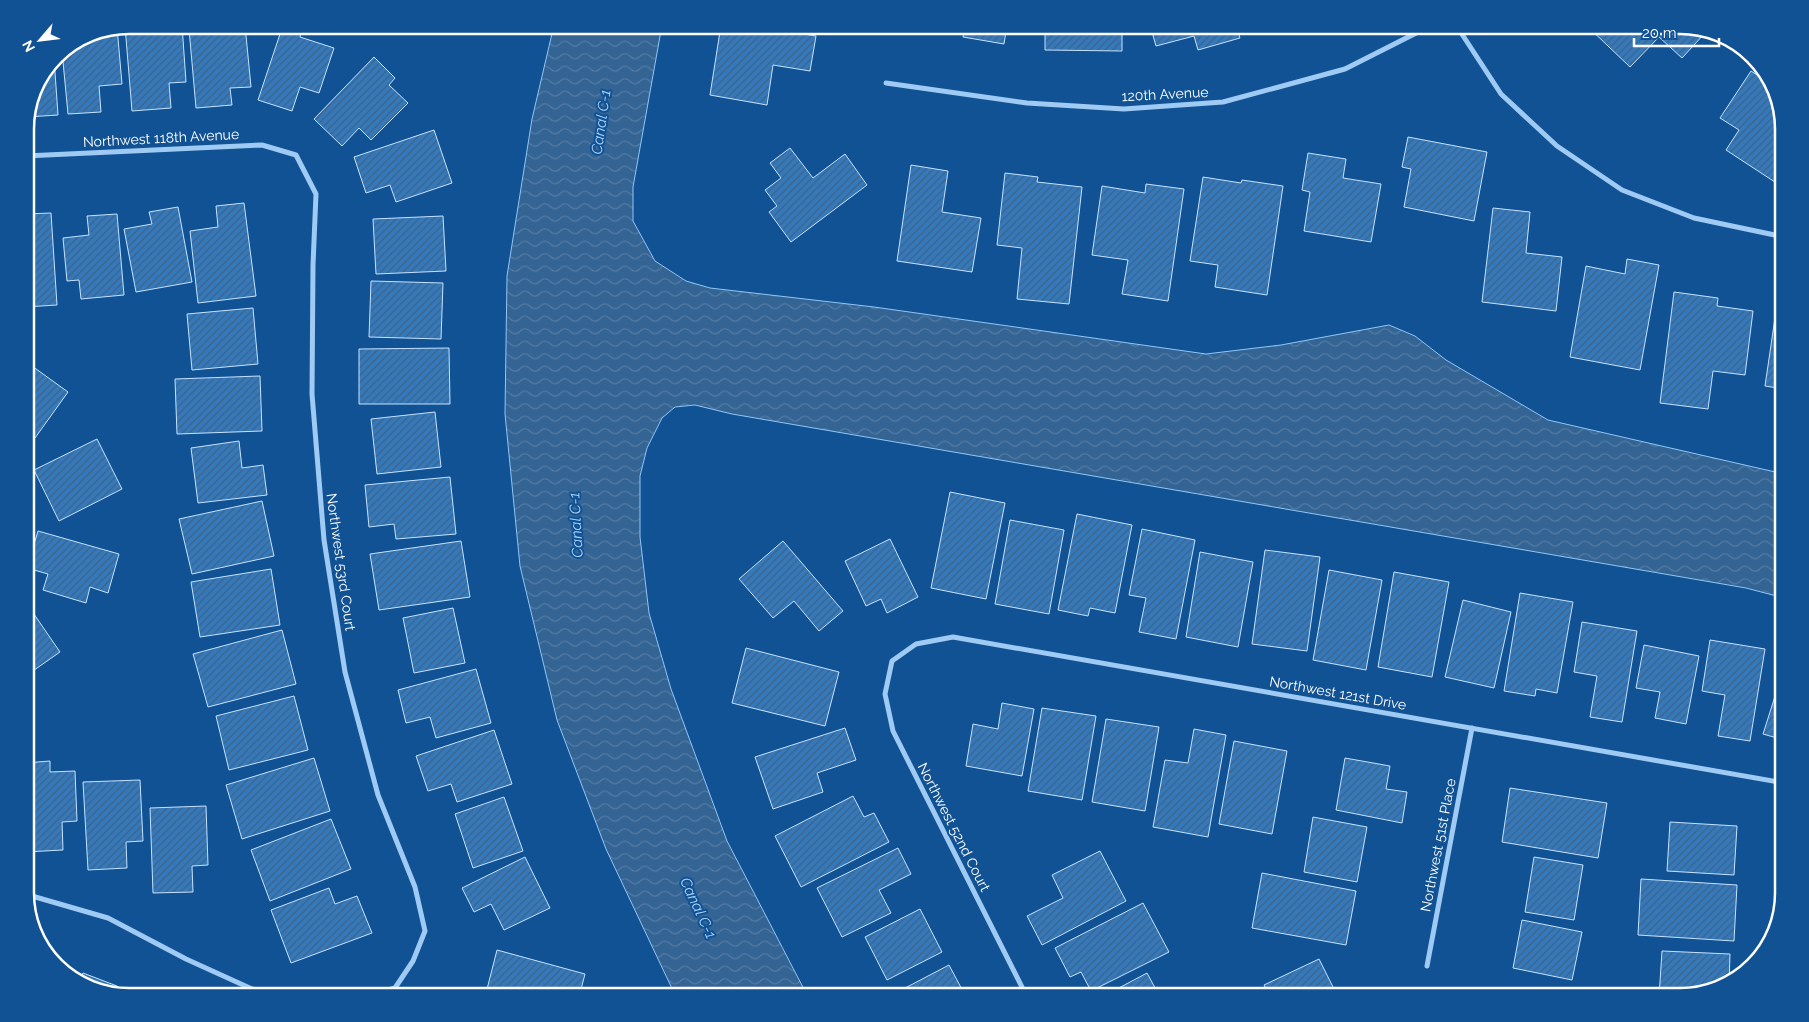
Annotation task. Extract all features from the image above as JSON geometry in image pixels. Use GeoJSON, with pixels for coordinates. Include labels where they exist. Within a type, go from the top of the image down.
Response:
{"type":"FeatureCollection","features":[{"type":"Feature","properties":{"kind":"street","name":"120th Avenue"},"geometry":{"type":"LineString","coordinates":[[886,83],[1027,103],[1114,108],[1223,102],[1345,69],[1414,34]]}},
{"type":"Feature","properties":{"kind":"street"},"geometry":{"type":"LineString","coordinates":[[1462,34],[1501,94],[1557,146],[1622,190],[1694,218],[1775,235]]}},
{"type":"Feature","properties":{"kind":"street","name":"Northwest 118th Avenue"},"geometry":{"type":"LineString","coordinates":[[34,156],[262,145],[296,155]]}},
{"type":"Feature","properties":{"kind":"street","name":"Northwest 53rd Court"},"geometry":{"type":"LineString","coordinates":[[296,155],[316,194],[313,266],[312,394],[324,540],[345,672],[378,795],[415,887],[425,930],[413,961],[394,988]]}},
{"type":"Feature","properties":{"kind":"street","name":"Northwest 121st Drive"},"geometry":{"type":"LineString","coordinates":[[892,662],[916,644],[953,637],[1775,782]]}},
{"type":"Feature","properties":{"kind":"street","name":"Northwest 52nd Court"},"geometry":{"type":"LineString","coordinates":[[892,662],[885,694],[893,731],[1022,988]]}},
{"type":"Feature","properties":{"kind":"street","name":"Northwest 51st Place"},"geometry":{"type":"LineString","coordinates":[[1427,966],[1472,728]]}},
{"type":"Feature","properties":{"kind":"street"},"geometry":{"type":"LineString","coordinates":[[34,897],[108,918],[186,959],[250,988]]}},
{"type":"Feature","properties":{"kind":"water","name":"Canal C-1"},"geometry":{"type":"Polygon","coordinates":[[[552,34],[660,34],[633,187],[633,221],[655,261],[686,281],[710,288],[874,307],[1206,354],[1281,345],[1389,325],[1415,336],[1446,360],[1548,420],[1775,472],[1775,596],[1746,588],[732,414],[695,405],[675,407],[662,418],[647,448],[640,476],[640,537],[649,613],[671,689],[727,841],[803,988],[672,988],[606,849],[557,720],[520,566],[505,414],[507,276],[532,119],[552,34]]]}},
{"type":"Feature","properties":{"kind":"building"},"geometry":{"type":"Polygon","coordinates":[[[126,34],[183,34],[186,82],[169,83],[171,108],[132,111],[126,34]]]}},
{"type":"Feature","properties":{"kind":"building"},"geometry":{"type":"Polygon","coordinates":[[[189,34],[246,34],[251,87],[230,88],[232,105],[196,108],[189,34]]]}},
{"type":"Feature","properties":{"kind":"building"},"geometry":{"type":"Polygon","coordinates":[[[280,34],[301,34],[300,37],[334,48],[319,93],[300,87],[292,111],[258,100],[280,34]]]}},
{"type":"Feature","properties":{"kind":"building"},"geometry":{"type":"Polygon","coordinates":[[[720,34],[804,34],[816,36],[810,71],[773,65],[767,105],[710,95],[720,34]]]}},
{"type":"Feature","properties":{"kind":"building"},"geometry":{"type":"Polygon","coordinates":[[[964,34],[1006,34],[1004,44],[963,37],[964,34]]]}},
{"type":"Feature","properties":{"kind":"building"},"geometry":{"type":"Polygon","coordinates":[[[1045,34],[1122,34],[1122,51],[1045,50],[1045,34]]]}},
{"type":"Feature","properties":{"kind":"building"},"geometry":{"type":"Polygon","coordinates":[[[1153,34],[1239,34],[1240,38],[1198,50],[1194,36],[1156,46],[1153,34]]]}},
{"type":"Feature","properties":{"kind":"building"},"geometry":{"type":"Polygon","coordinates":[[[1595,34],[1680,34],[1702,37],[1682,58],[1659,37],[1630,67],[1595,34]]]}},
{"type":"Feature","properties":{"kind":"building"},"geometry":{"type":"Polygon","coordinates":[[[118,35],[122,84],[99,86],[101,112],[68,114],[63,65],[65,65],[65,59],[81,47],[99,39],[118,35]]]}},
{"type":"Feature","properties":{"kind":"building"},"geometry":{"type":"Polygon","coordinates":[[[374,57],[395,78],[389,85],[408,103],[371,140],[359,128],[342,146],[314,119],[374,57]]]}},
{"type":"Feature","properties":{"kind":"building"},"geometry":{"type":"Polygon","coordinates":[[[55,69],[58,115],[35,116],[41,93],[55,69]]]}},
{"type":"Feature","properties":{"kind":"building"},"geometry":{"type":"Polygon","coordinates":[[[1751,71],[1759,76],[1770,99],[1775,123],[1775,182],[1726,150],[1739,130],[1720,118],[1751,71]]]}},
{"type":"Feature","properties":{"kind":"building"},"geometry":{"type":"Polygon","coordinates":[[[434,130],[452,183],[396,202],[390,185],[366,193],[354,157],[434,130]]]}},
{"type":"Feature","properties":{"kind":"building"},"geometry":{"type":"Polygon","coordinates":[[[1408,137],[1487,152],[1474,221],[1404,207],[1411,169],[1402,167],[1408,137]]]}},
{"type":"Feature","properties":{"kind":"building"},"geometry":{"type":"Polygon","coordinates":[[[790,148],[813,178],[845,154],[867,185],[791,242],[769,212],[777,206],[765,190],[781,178],[770,163],[790,148]]]}},
{"type":"Feature","properties":{"kind":"building"},"geometry":{"type":"Polygon","coordinates":[[[1308,153],[1346,159],[1343,178],[1381,184],[1371,242],[1304,231],[1310,192],[1302,190],[1308,153]]]}},
{"type":"Feature","properties":{"kind":"building"},"geometry":{"type":"Polygon","coordinates":[[[911,165],[948,171],[942,212],[981,218],[972,272],[897,261],[911,165]]]}},
{"type":"Feature","properties":{"kind":"building"},"geometry":{"type":"Polygon","coordinates":[[[1005,173],[1038,177],[1037,182],[1082,187],[1069,304],[1017,299],[1022,248],[997,245],[1005,173]]]}},
{"type":"Feature","properties":{"kind":"building"},"geometry":{"type":"Polygon","coordinates":[[[1203,177],[1241,183],[1242,180],[1283,186],[1267,295],[1215,287],[1218,265],[1190,261],[1203,177]]]}},
{"type":"Feature","properties":{"kind":"building"},"geometry":{"type":"Polygon","coordinates":[[[1146,184],[1184,189],[1168,301],[1122,294],[1128,260],[1092,255],[1102,186],[1145,193],[1146,184]]]}},
{"type":"Feature","properties":{"kind":"building"},"geometry":{"type":"Polygon","coordinates":[[[244,203],[256,296],[198,303],[190,231],[218,227],[216,206],[244,203]]]}},
{"type":"Feature","properties":{"kind":"building"},"geometry":{"type":"Polygon","coordinates":[[[178,207],[192,282],[136,292],[124,229],[152,224],[149,212],[178,207]]]}},
{"type":"Feature","properties":{"kind":"building"},"geometry":{"type":"Polygon","coordinates":[[[1493,208],[1530,212],[1526,253],[1562,257],[1556,311],[1482,302],[1493,208]]]}},
{"type":"Feature","properties":{"kind":"building"},"geometry":{"type":"Polygon","coordinates":[[[51,213],[57,305],[34,306],[34,214],[51,213]]]}},
{"type":"Feature","properties":{"kind":"building"},"geometry":{"type":"Polygon","coordinates":[[[117,214],[124,295],[81,299],[79,280],[67,281],[63,238],[89,235],[87,216],[117,214]]]}},
{"type":"Feature","properties":{"kind":"building"},"geometry":{"type":"Polygon","coordinates":[[[443,216],[446,271],[376,274],[373,219],[443,216]]]}},
{"type":"Feature","properties":{"kind":"building"},"geometry":{"type":"Polygon","coordinates":[[[1627,259],[1659,265],[1640,370],[1570,357],[1586,266],[1625,274],[1627,259]]]}},
{"type":"Feature","properties":{"kind":"building"},"geometry":{"type":"Polygon","coordinates":[[[371,281],[443,283],[441,339],[369,337],[371,281]]]}},
{"type":"Feature","properties":{"kind":"building"},"geometry":{"type":"Polygon","coordinates":[[[1674,292],[1718,298],[1717,306],[1753,311],[1745,375],[1713,371],[1708,409],[1660,403],[1674,292]]]}},
{"type":"Feature","properties":{"kind":"building"},"geometry":{"type":"Polygon","coordinates":[[[253,308],[258,364],[192,370],[187,314],[253,308]]]}},
{"type":"Feature","properties":{"kind":"building"},"geometry":{"type":"Polygon","coordinates":[[[1775,318],[1775,388],[1765,386],[1775,318]]]}},
{"type":"Feature","properties":{"kind":"building"},"geometry":{"type":"Polygon","coordinates":[[[449,348],[450,404],[359,404],[359,349],[449,348]]]}},
{"type":"Feature","properties":{"kind":"building"},"geometry":{"type":"Polygon","coordinates":[[[34,367],[68,392],[34,437],[34,367]]]}},
{"type":"Feature","properties":{"kind":"building"},"geometry":{"type":"Polygon","coordinates":[[[260,376],[262,431],[177,434],[175,379],[260,376]]]}},
{"type":"Feature","properties":{"kind":"building"},"geometry":{"type":"Polygon","coordinates":[[[435,412],[441,467],[377,474],[371,419],[435,412]]]}},
{"type":"Feature","properties":{"kind":"building"},"geometry":{"type":"Polygon","coordinates":[[[97,439],[122,489],[59,521],[34,470],[97,439]]]}},
{"type":"Feature","properties":{"kind":"building"},"geometry":{"type":"Polygon","coordinates":[[[239,441],[242,468],[263,465],[267,495],[198,503],[191,448],[239,441]]]}},
{"type":"Feature","properties":{"kind":"building"},"geometry":{"type":"Polygon","coordinates":[[[450,477],[456,534],[396,539],[394,524],[369,527],[365,485],[450,477]]]}},
{"type":"Feature","properties":{"kind":"building"},"geometry":{"type":"Polygon","coordinates":[[[950,492],[1005,503],[986,599],[931,588],[950,492]]]}},
{"type":"Feature","properties":{"kind":"building"},"geometry":{"type":"Polygon","coordinates":[[[262,501],[274,556],[192,574],[179,519],[262,501]]]}},
{"type":"Feature","properties":{"kind":"building"},"geometry":{"type":"Polygon","coordinates":[[[1077,514],[1132,525],[1115,613],[1090,608],[1088,616],[1058,610],[1077,514]]]}},
{"type":"Feature","properties":{"kind":"building"},"geometry":{"type":"Polygon","coordinates":[[[1010,520],[1064,530],[1049,614],[995,604],[1010,520]]]}},
{"type":"Feature","properties":{"kind":"building"},"geometry":{"type":"Polygon","coordinates":[[[1142,529],[1195,540],[1176,639],[1139,632],[1146,598],[1129,595],[1142,529]]]}},
{"type":"Feature","properties":{"kind":"building"},"geometry":{"type":"Polygon","coordinates":[[[38,531],[119,554],[108,593],[90,587],[86,603],[43,590],[48,574],[34,570],[34,544],[38,531]]]}},
{"type":"Feature","properties":{"kind":"building"},"geometry":{"type":"Polygon","coordinates":[[[890,539],[918,597],[887,613],[881,599],[866,606],[845,561],[890,539]]]}},
{"type":"Feature","properties":{"kind":"building"},"geometry":{"type":"Polygon","coordinates":[[[461,541],[470,597],[379,610],[370,554],[461,541]]]}},
{"type":"Feature","properties":{"kind":"building"},"geometry":{"type":"Polygon","coordinates":[[[783,541],[843,611],[819,631],[794,601],[773,618],[739,579],[783,541]]]}},
{"type":"Feature","properties":{"kind":"building"},"geometry":{"type":"Polygon","coordinates":[[[1265,550],[1320,557],[1307,651],[1252,644],[1265,550]]]}},
{"type":"Feature","properties":{"kind":"building"},"geometry":{"type":"Polygon","coordinates":[[[1200,552],[1253,562],[1238,647],[1186,637],[1200,552]]]}},
{"type":"Feature","properties":{"kind":"building"},"geometry":{"type":"Polygon","coordinates":[[[271,569],[280,625],[200,637],[191,582],[271,569]]]}},
{"type":"Feature","properties":{"kind":"building"},"geometry":{"type":"Polygon","coordinates":[[[1329,570],[1382,580],[1366,670],[1313,660],[1329,570]]]}},
{"type":"Feature","properties":{"kind":"building"},"geometry":{"type":"Polygon","coordinates":[[[1394,572],[1449,582],[1432,677],[1378,667],[1394,572]]]}},
{"type":"Feature","properties":{"kind":"building"},"geometry":{"type":"Polygon","coordinates":[[[1520,593],[1573,602],[1557,693],[1536,689],[1535,696],[1504,691],[1520,593]]]}},
{"type":"Feature","properties":{"kind":"building"},"geometry":{"type":"Polygon","coordinates":[[[1463,600],[1511,612],[1494,688],[1445,677],[1463,600]]]}},
{"type":"Feature","properties":{"kind":"building"},"geometry":{"type":"Polygon","coordinates":[[[453,608],[465,663],[414,673],[403,618],[453,608]]]}},
{"type":"Feature","properties":{"kind":"building"},"geometry":{"type":"Polygon","coordinates":[[[34,614],[60,652],[34,670],[34,614]]]}},
{"type":"Feature","properties":{"kind":"building"},"geometry":{"type":"Polygon","coordinates":[[[1582,622],[1637,631],[1622,722],[1590,717],[1597,676],[1574,672],[1582,622]]]}},
{"type":"Feature","properties":{"kind":"building"},"geometry":{"type":"Polygon","coordinates":[[[282,630],[296,684],[208,707],[193,654],[282,630]]]}},
{"type":"Feature","properties":{"kind":"building"},"geometry":{"type":"Polygon","coordinates":[[[1710,640],[1765,649],[1750,741],[1718,736],[1725,695],[1702,691],[1710,640]]]}},
{"type":"Feature","properties":{"kind":"building"},"geometry":{"type":"Polygon","coordinates":[[[1644,645],[1699,656],[1686,724],[1655,718],[1660,692],[1636,688],[1644,645]]]}},
{"type":"Feature","properties":{"kind":"building"},"geometry":{"type":"Polygon","coordinates":[[[746,648],[839,672],[825,726],[732,703],[746,648]]]}},
{"type":"Feature","properties":{"kind":"building"},"geometry":{"type":"Polygon","coordinates":[[[476,669],[491,723],[436,738],[430,717],[406,723],[398,690],[476,669]]]}},
{"type":"Feature","properties":{"kind":"building"},"geometry":{"type":"Polygon","coordinates":[[[294,696],[308,750],[229,770],[216,716],[294,696]]]}},
{"type":"Feature","properties":{"kind":"building"},"geometry":{"type":"Polygon","coordinates":[[[1775,696],[1775,737],[1763,734],[1775,696]]]}},
{"type":"Feature","properties":{"kind":"building"},"geometry":{"type":"Polygon","coordinates":[[[1002,703],[1034,709],[1022,776],[966,766],[973,724],[998,729],[1002,703]]]}},
{"type":"Feature","properties":{"kind":"building"},"geometry":{"type":"Polygon","coordinates":[[[1042,708],[1096,716],[1082,800],[1028,791],[1042,708]]]}},
{"type":"Feature","properties":{"kind":"building"},"geometry":{"type":"Polygon","coordinates":[[[1106,719],[1159,727],[1145,811],[1092,802],[1106,719]]]}},
{"type":"Feature","properties":{"kind":"building"},"geometry":{"type":"Polygon","coordinates":[[[845,728],[856,760],[817,773],[823,792],[773,809],[755,757],[845,728]]]}},
{"type":"Feature","properties":{"kind":"building"},"geometry":{"type":"Polygon","coordinates":[[[1194,729],[1226,735],[1208,837],[1153,827],[1165,760],[1188,763],[1194,729]]]}},
{"type":"Feature","properties":{"kind":"building"},"geometry":{"type":"Polygon","coordinates":[[[494,730],[512,784],[457,802],[451,784],[428,791],[416,756],[494,730]]]}},
{"type":"Feature","properties":{"kind":"building"},"geometry":{"type":"Polygon","coordinates":[[[1234,741],[1287,751],[1272,834],[1219,824],[1234,741]]]}},
{"type":"Feature","properties":{"kind":"building"},"geometry":{"type":"Polygon","coordinates":[[[314,758],[330,811],[242,839],[226,785],[314,758]]]}},
{"type":"Feature","properties":{"kind":"building"},"geometry":{"type":"Polygon","coordinates":[[[1345,758],[1390,766],[1386,789],[1407,792],[1402,823],[1336,810],[1345,758]]]}},
{"type":"Feature","properties":{"kind":"building"},"geometry":{"type":"Polygon","coordinates":[[[50,761],[50,772],[75,771],[77,821],[62,822],[63,850],[34,852],[34,762],[50,761]]]}},
{"type":"Feature","properties":{"kind":"building"},"geometry":{"type":"Polygon","coordinates":[[[140,780],[143,841],[126,842],[127,868],[88,870],[83,782],[140,780]]]}},
{"type":"Feature","properties":{"kind":"building"},"geometry":{"type":"Polygon","coordinates":[[[1510,788],[1607,803],[1598,858],[1502,842],[1510,788]]]}},
{"type":"Feature","properties":{"kind":"building"},"geometry":{"type":"Polygon","coordinates":[[[853,796],[864,817],[874,813],[889,842],[801,887],[775,836],[853,796]]]}},
{"type":"Feature","properties":{"kind":"building"},"geometry":{"type":"Polygon","coordinates":[[[504,797],[523,851],[473,868],[455,814],[504,797]]]}},
{"type":"Feature","properties":{"kind":"building"},"geometry":{"type":"Polygon","coordinates":[[[206,806],[208,865],[192,866],[193,892],[153,893],[150,808],[206,806]]]}},
{"type":"Feature","properties":{"kind":"building"},"geometry":{"type":"Polygon","coordinates":[[[1313,817],[1367,827],[1357,882],[1304,872],[1313,817]]]}},
{"type":"Feature","properties":{"kind":"building"},"geometry":{"type":"Polygon","coordinates":[[[331,819],[351,869],[270,901],[251,850],[331,819]]]}},
{"type":"Feature","properties":{"kind":"building"},"geometry":{"type":"Polygon","coordinates":[[[1670,822],[1737,826],[1734,875],[1667,871],[1670,822]]]}},
{"type":"Feature","properties":{"kind":"building"},"geometry":{"type":"Polygon","coordinates":[[[898,848],[911,874],[879,890],[891,913],[842,937],[817,888],[898,848]]]}},
{"type":"Feature","properties":{"kind":"building"},"geometry":{"type":"Polygon","coordinates":[[[1100,851],[1126,901],[1042,945],[1027,916],[1063,898],[1052,875],[1100,851]]]}},
{"type":"Feature","properties":{"kind":"building"},"geometry":{"type":"Polygon","coordinates":[[[525,857],[550,908],[504,930],[491,904],[474,912],[462,888],[525,857]]]}},
{"type":"Feature","properties":{"kind":"building"},"geometry":{"type":"Polygon","coordinates":[[[1534,857],[1583,865],[1574,920],[1525,912],[1534,857]]]}},
{"type":"Feature","properties":{"kind":"building"},"geometry":{"type":"Polygon","coordinates":[[[1262,873],[1356,891],[1346,945],[1252,928],[1262,873]]]}},
{"type":"Feature","properties":{"kind":"building"},"geometry":{"type":"Polygon","coordinates":[[[1641,879],[1737,885],[1734,941],[1638,935],[1641,879]]]}},
{"type":"Feature","properties":{"kind":"building"},"geometry":{"type":"Polygon","coordinates":[[[329,888],[335,904],[357,896],[372,933],[291,963],[271,910],[329,888]]]}},
{"type":"Feature","properties":{"kind":"building"},"geometry":{"type":"Polygon","coordinates":[[[1143,903],[1169,952],[1097,988],[1089,988],[1081,972],[1070,977],[1055,948],[1143,903]]]}},
{"type":"Feature","properties":{"kind":"building"},"geometry":{"type":"Polygon","coordinates":[[[920,909],[942,952],[887,980],[865,937],[920,909]]]}},
{"type":"Feature","properties":{"kind":"building"},"geometry":{"type":"Polygon","coordinates":[[[1522,920],[1582,932],[1572,980],[1513,968],[1522,920]]]}},
{"type":"Feature","properties":{"kind":"building"},"geometry":{"type":"Polygon","coordinates":[[[497,950],[585,974],[581,988],[487,988],[497,950]]]}},
{"type":"Feature","properties":{"kind":"building"},"geometry":{"type":"Polygon","coordinates":[[[1662,951],[1730,954],[1729,974],[1716,981],[1692,987],[1660,988],[1662,951]]]}},
{"type":"Feature","properties":{"kind":"building"},"geometry":{"type":"Polygon","coordinates":[[[1319,959],[1334,988],[1266,988],[1264,985],[1319,959]]]}},
{"type":"Feature","properties":{"kind":"building"},"geometry":{"type":"Polygon","coordinates":[[[949,965],[961,988],[905,988],[949,965]]]}},
{"type":"Feature","properties":{"kind":"building"},"geometry":{"type":"Polygon","coordinates":[[[83,973],[117,986],[104,985],[82,975],[83,973]]]}},
{"type":"Feature","properties":{"kind":"building"},"geometry":{"type":"Polygon","coordinates":[[[1147,973],[1155,988],[1119,988],[1147,973]]]}}]}
